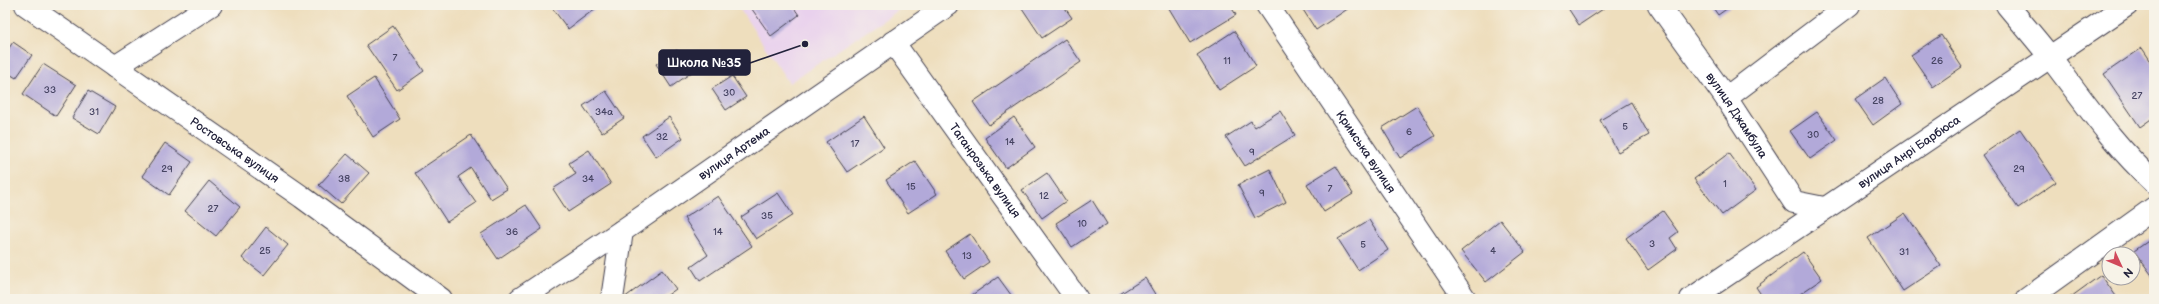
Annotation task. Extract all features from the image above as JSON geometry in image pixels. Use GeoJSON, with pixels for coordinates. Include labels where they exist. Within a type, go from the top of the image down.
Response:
{"type":"FeatureCollection","features":[{"type":"Feature","properties":{"kind":"street","name":"Ростовська вулиця"},"geometry":{"type":"LineString","coordinates":[[26,5],[302,197],[441,299]]}},
{"type":"Feature","properties":{"kind":"street"},"geometry":{"type":"LineString","coordinates":[[115,67],[211,5]]}},
{"type":"Feature","properties":{"kind":"street","name":"вулиця Артема"},"geometry":{"type":"LineString","coordinates":[[520,299],[622,231],[948,5]]}},
{"type":"Feature","properties":{"kind":"street","name":"Кримська вулиця"},"geometry":{"type":"LineString","coordinates":[[1267,5],[1465,299]]}},
{"type":"Feature","properties":{"kind":"street","name":"вулиця Джамбула"},"geometry":{"type":"LineString","coordinates":[[1659,5],[1726,98],[1794,202],[1824,208]]}},
{"type":"Feature","properties":{"kind":"street"},"geometry":{"type":"LineString","coordinates":[[1726,98],[1849,5]]}},
{"type":"Feature","properties":{"kind":"street"},"geometry":{"type":"LineString","coordinates":[[2007,5],[2050,57],[2096,120],[2137,167],[2154,182]]}},
{"type":"Feature","properties":{"kind":"street","name":"вулиця Анрі Барбюса"},"geometry":{"type":"LineString","coordinates":[[1691,299],[2127,5]]}},
{"type":"Feature","properties":{"kind":"street","name":"Таганрозька вулиця"},"geometry":{"type":"LineString","coordinates":[[893,42],[1077,299]]}},
{"type":"Feature","properties":{"kind":"street"},"geometry":{"type":"LineString","coordinates":[[2026,299],[2154,208]]}},
{"type":"Feature","properties":{"kind":"street"},"geometry":{"type":"LineString","coordinates":[[612,299],[622,231]]}},
{"type":"Feature","properties":{"kind":"street"},"geometry":{"type":"LineString","coordinates":[[549,299],[552,286],[559,273]]}},
{"type":"Feature","properties":{"kind":"shaded area"},"geometry":{"type":"Polygon","coordinates":[[[737,5],[906,5],[789,83],[737,5]]]}},
{"type":"Feature","properties":{"kind":"building"},"geometry":{"type":"Polygon","coordinates":[[[550,5],[593,5],[596,8],[568,29],[550,5]]]}},
{"type":"Feature","properties":{"kind":"building"},"geometry":{"type":"Polygon","coordinates":[[[749,5],[799,5],[794,8],[799,15],[771,36],[749,5]]]}},
{"type":"Feature","properties":{"kind":"building"},"geometry":{"type":"Polygon","coordinates":[[[1020,5],[1063,5],[1072,18],[1042,38],[1020,5]]]}},
{"type":"Feature","properties":{"kind":"building"},"geometry":{"type":"Polygon","coordinates":[[[1167,5],[1230,5],[1236,15],[1190,43],[1167,5]]]}},
{"type":"Feature","properties":{"kind":"building"},"geometry":{"type":"Polygon","coordinates":[[[1300,5],[1351,5],[1352,6],[1316,30],[1300,5]]]}},
{"type":"Feature","properties":{"kind":"building"},"geometry":{"type":"Polygon","coordinates":[[[1566,5],[1609,5],[1579,25],[1566,5]]]}},
{"type":"Feature","properties":{"kind":"building"},"geometry":{"type":"Polygon","coordinates":[[[1711,5],[1732,5],[1718,15],[1711,5]]]}},
{"type":"Feature","properties":{"kind":"building"},"geometry":{"type":"Polygon","coordinates":[[[393,26],[424,71],[397,90],[366,45],[393,26]]]}},
{"type":"Feature","properties":{"kind":"building"},"geometry":{"type":"Polygon","coordinates":[[[1234,31],[1256,66],[1219,90],[1197,55],[1234,31]]]}},
{"type":"Feature","properties":{"kind":"building"},"geometry":{"type":"Polygon","coordinates":[[[1941,35],[1962,67],[1933,87],[1911,55],[1941,35]]]}},
{"type":"Feature","properties":{"kind":"building"},"geometry":{"type":"Polygon","coordinates":[[[1065,39],[1081,62],[989,125],[973,102],[1065,39]]]}},
{"type":"Feature","properties":{"kind":"building"},"geometry":{"type":"Polygon","coordinates":[[[13,42],[32,55],[16,78],[5,71],[5,54],[13,42]]]}},
{"type":"Feature","properties":{"kind":"building"},"geometry":{"type":"Polygon","coordinates":[[[2142,48],[2154,66],[2154,117],[2140,127],[2104,74],[2142,48]]]}},
{"type":"Feature","properties":{"kind":"building"},"geometry":{"type":"Polygon","coordinates":[[[677,50],[692,72],[671,87],[656,64],[677,50]]]}},
{"type":"Feature","properties":{"kind":"building"},"geometry":{"type":"Polygon","coordinates":[[[43,64],[76,85],[56,116],[23,94],[43,64]]]}},
{"type":"Feature","properties":{"kind":"building"},"geometry":{"type":"Polygon","coordinates":[[[732,76],[746,97],[726,110],[712,89],[732,76]]]}},
{"type":"Feature","properties":{"kind":"building"},"geometry":{"type":"Polygon","coordinates":[[[374,78],[400,119],[373,137],[347,96],[374,78]]]}},
{"type":"Feature","properties":{"kind":"building"},"geometry":{"type":"Polygon","coordinates":[[[1885,78],[1902,104],[1873,125],[1855,99],[1885,78]]]}},
{"type":"Feature","properties":{"kind":"building"},"geometry":{"type":"Polygon","coordinates":[[[88,91],[115,107],[99,134],[72,118],[88,91]]]}},
{"type":"Feature","properties":{"kind":"building"},"geometry":{"type":"Polygon","coordinates":[[[606,91],[624,118],[602,133],[583,106],[606,91]]]}},
{"type":"Feature","properties":{"kind":"building"},"geometry":{"type":"Polygon","coordinates":[[[1631,102],[1649,135],[1618,152],[1600,120],[1631,102]]]}},
{"type":"Feature","properties":{"kind":"building"},"geometry":{"type":"Polygon","coordinates":[[[1417,106],[1435,136],[1400,158],[1382,128],[1417,106]]]}},
{"type":"Feature","properties":{"kind":"building"},"geometry":{"type":"Polygon","coordinates":[[[1280,111],[1295,135],[1245,166],[1226,137],[1251,121],[1255,127],[1280,111]]]}},
{"type":"Feature","properties":{"kind":"building"},"geometry":{"type":"Polygon","coordinates":[[[1817,112],[1837,140],[1810,159],[1790,131],[1817,112]]]}},
{"type":"Feature","properties":{"kind":"building"},"geometry":{"type":"Polygon","coordinates":[[[864,116],[884,147],[847,172],[826,142],[864,116]]]}},
{"type":"Feature","properties":{"kind":"building"},"geometry":{"type":"Polygon","coordinates":[[[669,117],[683,138],[656,157],[642,136],[669,117]]]}},
{"type":"Feature","properties":{"kind":"building"},"geometry":{"type":"Polygon","coordinates":[[[1014,117],[1035,147],[1006,168],[985,138],[1014,117]]]}},
{"type":"Feature","properties":{"kind":"building"},"geometry":{"type":"Polygon","coordinates":[[[2020,129],[2056,182],[2018,208],[1982,155],[2020,129]]]}},
{"type":"Feature","properties":{"kind":"building"},"geometry":{"type":"Polygon","coordinates":[[[471,135],[507,189],[491,199],[471,168],[458,177],[476,203],[447,222],[415,173],[471,135]]]}},
{"type":"Feature","properties":{"kind":"building"},"geometry":{"type":"Polygon","coordinates":[[[165,143],[192,162],[169,195],[142,176],[165,143]]]}},
{"type":"Feature","properties":{"kind":"building"},"geometry":{"type":"Polygon","coordinates":[[[589,150],[611,184],[568,212],[553,189],[576,174],[569,163],[589,150]]]}},
{"type":"Feature","properties":{"kind":"building"},"geometry":{"type":"Polygon","coordinates":[[[1729,153],[1756,190],[1722,215],[1694,179],[1729,153]]]}},
{"type":"Feature","properties":{"kind":"building"},"geometry":{"type":"Polygon","coordinates":[[[347,154],[369,173],[341,204],[319,185],[347,154]]]}},
{"type":"Feature","properties":{"kind":"building"},"geometry":{"type":"Polygon","coordinates":[[[915,161],[937,194],[908,213],[886,180],[915,161]]]}},
{"type":"Feature","properties":{"kind":"building"},"geometry":{"type":"Polygon","coordinates":[[[1336,166],[1353,194],[1324,212],[1307,184],[1336,166]]]}},
{"type":"Feature","properties":{"kind":"building"},"geometry":{"type":"Polygon","coordinates":[[[1270,169],[1286,202],[1255,218],[1238,185],[1270,169]]]}},
{"type":"Feature","properties":{"kind":"building"},"geometry":{"type":"Polygon","coordinates":[[[1047,173],[1066,201],[1042,218],[1022,190],[1047,173]]]}},
{"type":"Feature","properties":{"kind":"building"},"geometry":{"type":"Polygon","coordinates":[[[209,181],[240,207],[216,236],[185,211],[209,181]]]}},
{"type":"Feature","properties":{"kind":"building"},"geometry":{"type":"Polygon","coordinates":[[[778,193],[793,215],[756,239],[741,217],[778,193]]]}},
{"type":"Feature","properties":{"kind":"building"},"geometry":{"type":"Polygon","coordinates":[[[718,196],[752,246],[700,281],[691,267],[708,255],[684,218],[718,196]]]}},
{"type":"Feature","properties":{"kind":"building"},"geometry":{"type":"Polygon","coordinates":[[[1092,200],[1107,224],[1072,247],[1056,223],[1092,200]]]}},
{"type":"Feature","properties":{"kind":"building"},"geometry":{"type":"Polygon","coordinates":[[[526,205],[542,229],[498,259],[481,234],[526,205]]]}},
{"type":"Feature","properties":{"kind":"building"},"geometry":{"type":"Polygon","coordinates":[[[1663,211],[1678,232],[1670,238],[1677,249],[1648,270],[1626,238],[1663,211]]]}},
{"type":"Feature","properties":{"kind":"building"},"geometry":{"type":"Polygon","coordinates":[[[1905,213],[1941,266],[1903,291],[1868,238],[1905,213]]]}},
{"type":"Feature","properties":{"kind":"building"},"geometry":{"type":"Polygon","coordinates":[[[1369,220],[1388,250],[1358,270],[1338,239],[1369,220]]]}},
{"type":"Feature","properties":{"kind":"building"},"geometry":{"type":"Polygon","coordinates":[[[1500,220],[1525,252],[1486,282],[1461,251],[1500,220]]]}},
{"type":"Feature","properties":{"kind":"building"},"geometry":{"type":"Polygon","coordinates":[[[266,227],[288,245],[264,275],[242,258],[266,227]]]}},
{"type":"Feature","properties":{"kind":"building"},"geometry":{"type":"Polygon","coordinates":[[[970,234],[989,262],[964,279],[945,251],[970,234]]]}},
{"type":"Feature","properties":{"kind":"building"},"geometry":{"type":"Polygon","coordinates":[[[2154,237],[2154,278],[2141,260],[2141,246],[2154,237]]]}},
{"type":"Feature","properties":{"kind":"building"},"geometry":{"type":"Polygon","coordinates":[[[1803,252],[1822,279],[1800,294],[1804,299],[1764,299],[1756,287],[1803,252]]]}},
{"type":"Feature","properties":{"kind":"building"},"geometry":{"type":"Polygon","coordinates":[[[662,270],[676,289],[662,299],[624,298],[662,270]]]}},
{"type":"Feature","properties":{"kind":"building"},"geometry":{"type":"Polygon","coordinates":[[[2101,275],[2101,286],[2109,286],[2118,299],[2068,299],[2101,275]]]}},
{"type":"Feature","properties":{"kind":"building"},"geometry":{"type":"Polygon","coordinates":[[[998,277],[1014,299],[975,299],[972,295],[998,277]]]}},
{"type":"Feature","properties":{"kind":"building"},"geometry":{"type":"Polygon","coordinates":[[[1145,278],[1158,299],[1112,299],[1145,278]]]}},
{"type":"Feature","properties":{"kind":"place","name":"Школа №35"},"geometry":{"type":"Point","coordinates":[805,44]}}]}
